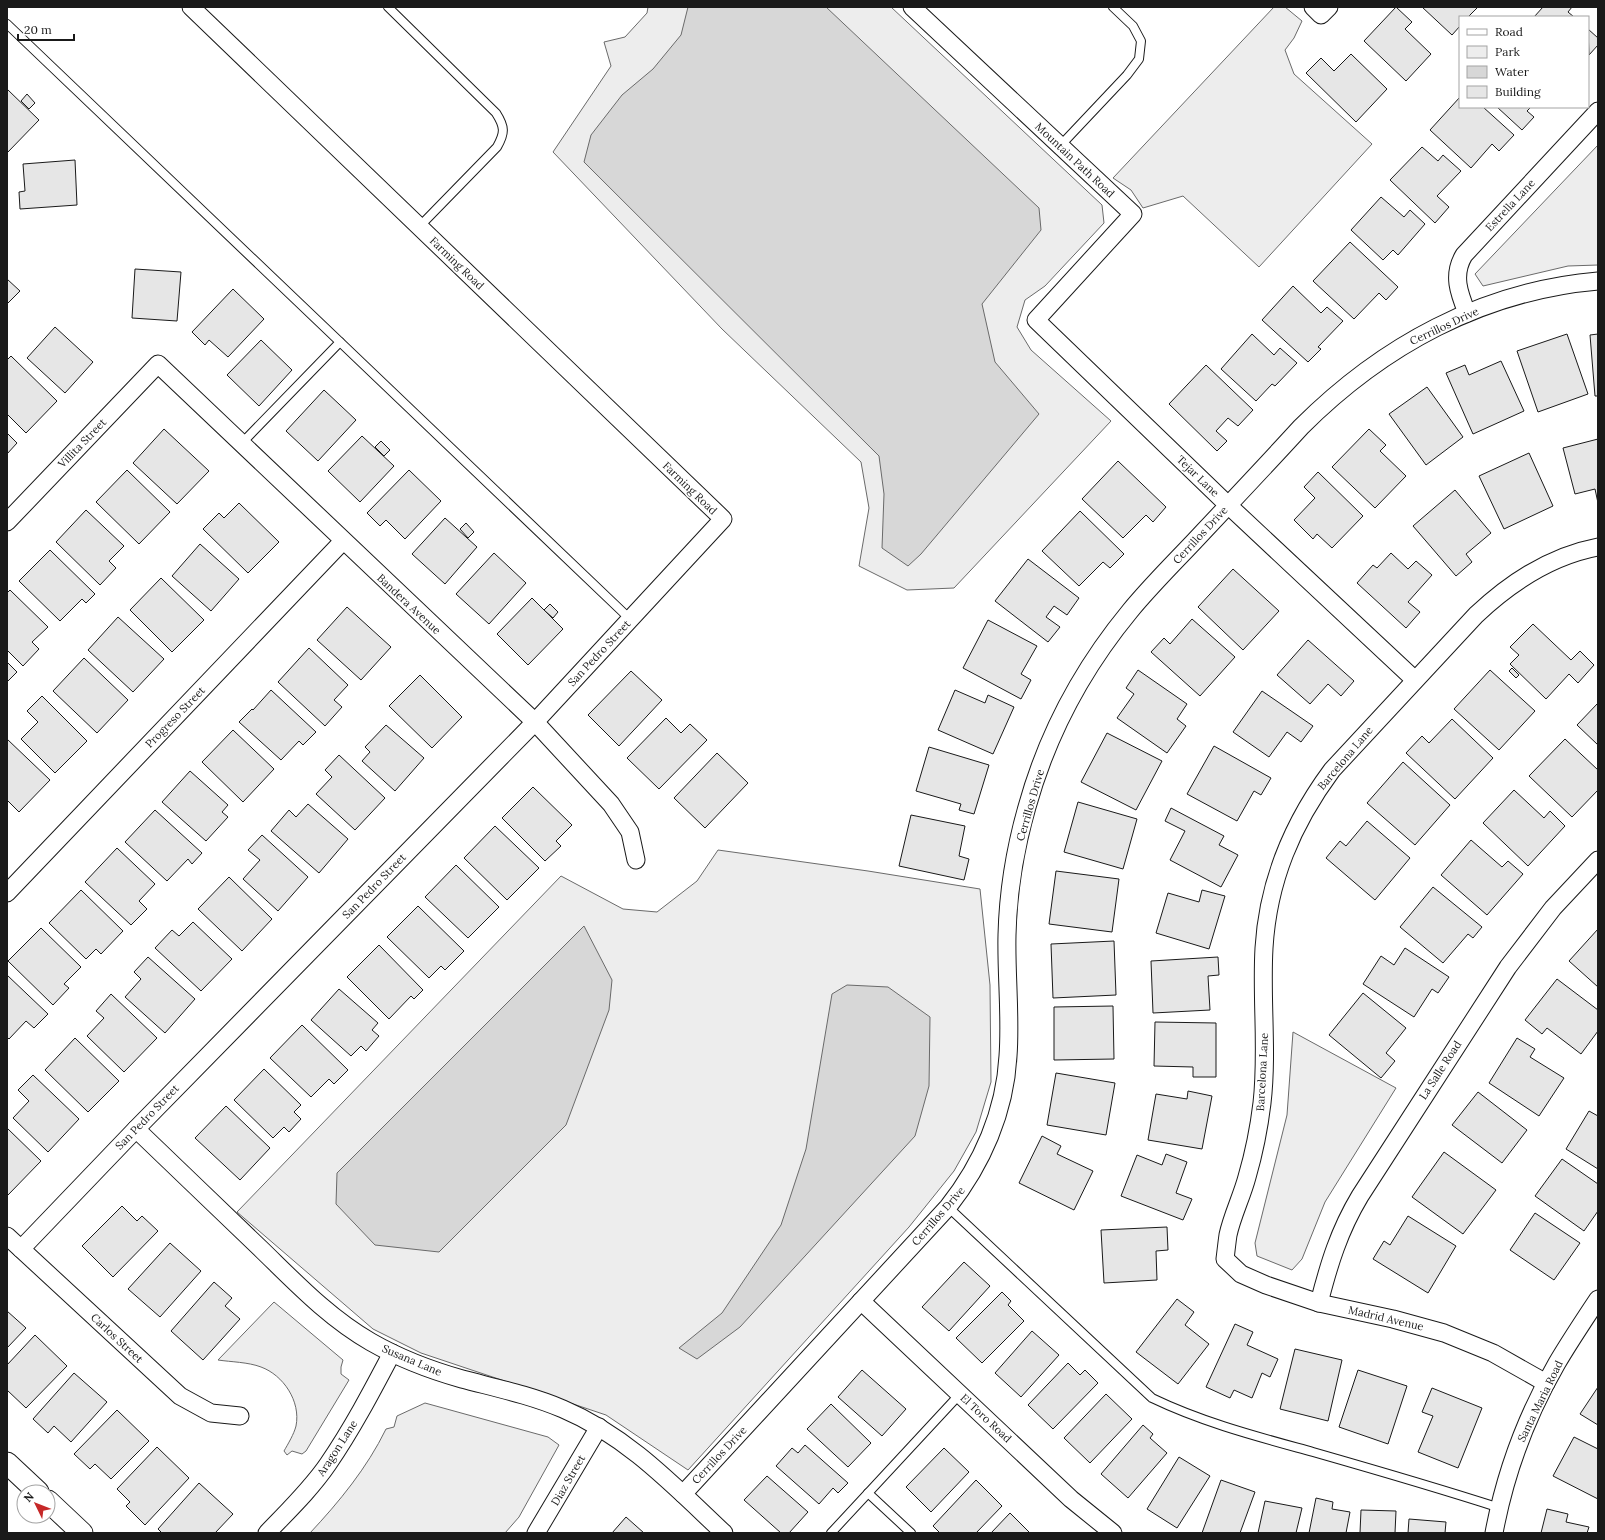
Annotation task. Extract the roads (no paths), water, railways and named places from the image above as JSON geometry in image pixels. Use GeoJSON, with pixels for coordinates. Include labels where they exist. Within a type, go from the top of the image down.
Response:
{"type":"FeatureCollection","features":[{"type":"Feature","properties":{"kind":"street","name":"Farming Road"},"geometry":{"type":"LineString","coordinates":[[191,7],[723,520]]}},
{"type":"Feature","properties":{"kind":"street","name":"Mountain Path Road"},"geometry":{"type":"LineString","coordinates":[[912,7],[1133,214],[1036,320]]}},
{"type":"Feature","properties":{"kind":"street","name":"Estrella Lane"},"geometry":{"type":"LineString","coordinates":[[1467,314],[1457,281],[1458,267],[1464,255],[1598,111]]}},
{"type":"Feature","properties":{"kind":"street","name":"Cerrillos Drive"},"geometry":{"type":"LineString","coordinates":[[683,1494],[948,1207],[976,1166],[992,1131],[1002,1102],[1006,1080],[1008,1057],[1007,934],[1013,870],[1027,808],[1048,747],[1076,690],[1111,636],[1152,586],[1306,422],[1349,383],[1415,338],[1467,314],[1527,294],[1558,287],[1598,282]]}},
{"type":"Feature","properties":{"kind":"street","name":"Tejar Lane"},"geometry":{"type":"LineString","coordinates":[[1036,320],[1228,505],[1415,680]]}},
{"type":"Feature","properties":{"kind":"street","name":"Bandera Avenue"},"geometry":{"type":"LineString","coordinates":[[158,364],[535,722],[611,804],[630,832],[636,860]]}},
{"type":"Feature","properties":{"kind":"street","name":"Villita Street"},"geometry":{"type":"LineString","coordinates":[[7,522],[158,364]]}},
{"type":"Feature","properties":{"kind":"street","name":"San Pedro Street"},"geometry":{"type":"LineString","coordinates":[[21,1249],[136,1129],[535,722],[723,520]]}},
{"type":"Feature","properties":{"kind":"street","name":"Progreso Street"},"geometry":{"type":"LineString","coordinates":[[7,893],[343,541]]}},
{"type":"Feature","properties":{"kind":"street","name":"Barcelona Lane"},"geometry":{"type":"LineString","coordinates":[[1225,1258],[1228,1233],[1248,1177],[1260,1118],[1265,1059],[1264,949],[1268,913],[1276,877],[1293,832],[1318,790],[1348,752],[1476,615],[1510,585],[1549,563],[1571,554],[1598,547]]}},
{"type":"Feature","properties":{"kind":"street","name":"La Salle Road"},"geometry":{"type":"LineString","coordinates":[[1319,1303],[1333,1250],[1349,1214],[1360,1196],[1508,967],[1553,908],[1598,860]]}},
{"type":"Feature","properties":{"kind":"street","name":"Susana Lane"},"geometry":{"type":"LineString","coordinates":[[136,1129],[328,1311],[370,1341],[392,1353],[438,1372],[509,1390],[546,1402],[564,1409],[599,1427],[642,1457],[724,1533]]}},
{"type":"Feature","properties":{"kind":"street","name":"Carlos Street"},"geometry":{"type":"LineString","coordinates":[[7,1236],[180,1396],[211,1413],[240,1416]]}},
{"type":"Feature","properties":{"kind":"street","name":"Madrid Avenue"},"geometry":{"type":"LineString","coordinates":[[1225,1258],[1241,1274],[1286,1292],[1319,1303],[1393,1319],[1444,1333],[1493,1353],[1546,1383]]}},
{"type":"Feature","properties":{"kind":"street","name":"Santa Maria Road"},"geometry":{"type":"LineString","coordinates":[[1494,1533],[1520,1442],[1546,1383],[1598,1299]]}},
{"type":"Feature","properties":{"kind":"street","name":"El Toro Road"},"geometry":{"type":"LineString","coordinates":[[861,1301],[1071,1499],[1113,1533]]}},
{"type":"Feature","properties":{"kind":"street","name":"Aragon Lane"},"geometry":{"type":"LineString","coordinates":[[267,1533],[300,1499],[327,1466],[350,1429],[392,1353]]}},
{"type":"Feature","properties":{"kind":"street","name":"Diaz Street"},"geometry":{"type":"LineString","coordinates":[[536,1533],[599,1427]]}},
{"type":"Feature","properties":{"kind":"street"},"geometry":{"type":"LineString","coordinates":[[7,1463],[29,1484]]}},
{"type":"Feature","properties":{"kind":"street"},"geometry":{"type":"LineString","coordinates":[[56,1509],[82,1533]]}},
{"type":"Feature","properties":{"kind":"lane"},"geometry":{"type":"LineString","coordinates":[[388,7],[496,113],[502,122],[502,139],[497,147],[419,227]]}},
{"type":"Feature","properties":{"kind":"lane"},"geometry":{"type":"LineString","coordinates":[[1060,146],[1127,75],[1139,59],[1141,41],[1133,26],[1113,7]]}},
{"type":"Feature","properties":{"kind":"lane"},"geometry":{"type":"LineString","coordinates":[[7,24],[630,619]]}},
{"type":"Feature","properties":{"kind":"lane"},"geometry":{"type":"LineString","coordinates":[[241,444],[340,342]]}},
{"type":"Feature","properties":{"kind":"lane"},"geometry":{"type":"LineString","coordinates":[[948,1207],[1152,1398],[1180,1412],[1242,1432],[1420,1482],[1500,1508]]}},
{"type":"Feature","properties":{"kind":"lane"},"geometry":{"type":"LineString","coordinates":[[831,1533],[960,1394]]}},
{"type":"Feature","properties":{"kind":"lane"},"geometry":{"type":"LineString","coordinates":[[868,1493],[911,1533]]}},
{"type":"Feature","properties":{"kind":"water"},"geometry":{"type":"Polygon","coordinates":[[[688,7],[826,7],[1039,208],[1041,230],[982,304],[995,362],[1039,414],[921,554],[908,566],[882,548],[884,494],[879,456],[584,162],[591,135],[622,95],[653,69],[681,35],[688,7]]]}},
{"type":"Feature","properties":{"kind":"water"},"geometry":{"type":"Polygon","coordinates":[[[584,926],[612,980],[609,1010],[566,1125],[439,1252],[375,1245],[336,1204],[337,1173],[584,926]]]}},
{"type":"Feature","properties":{"kind":"water"},"geometry":{"type":"Polygon","coordinates":[[[847,985],[888,987],[930,1017],[929,1086],[915,1136],[740,1327],[697,1359],[679,1348],[722,1313],[781,1225],[806,1149],[832,994],[847,985]]]}}]}
